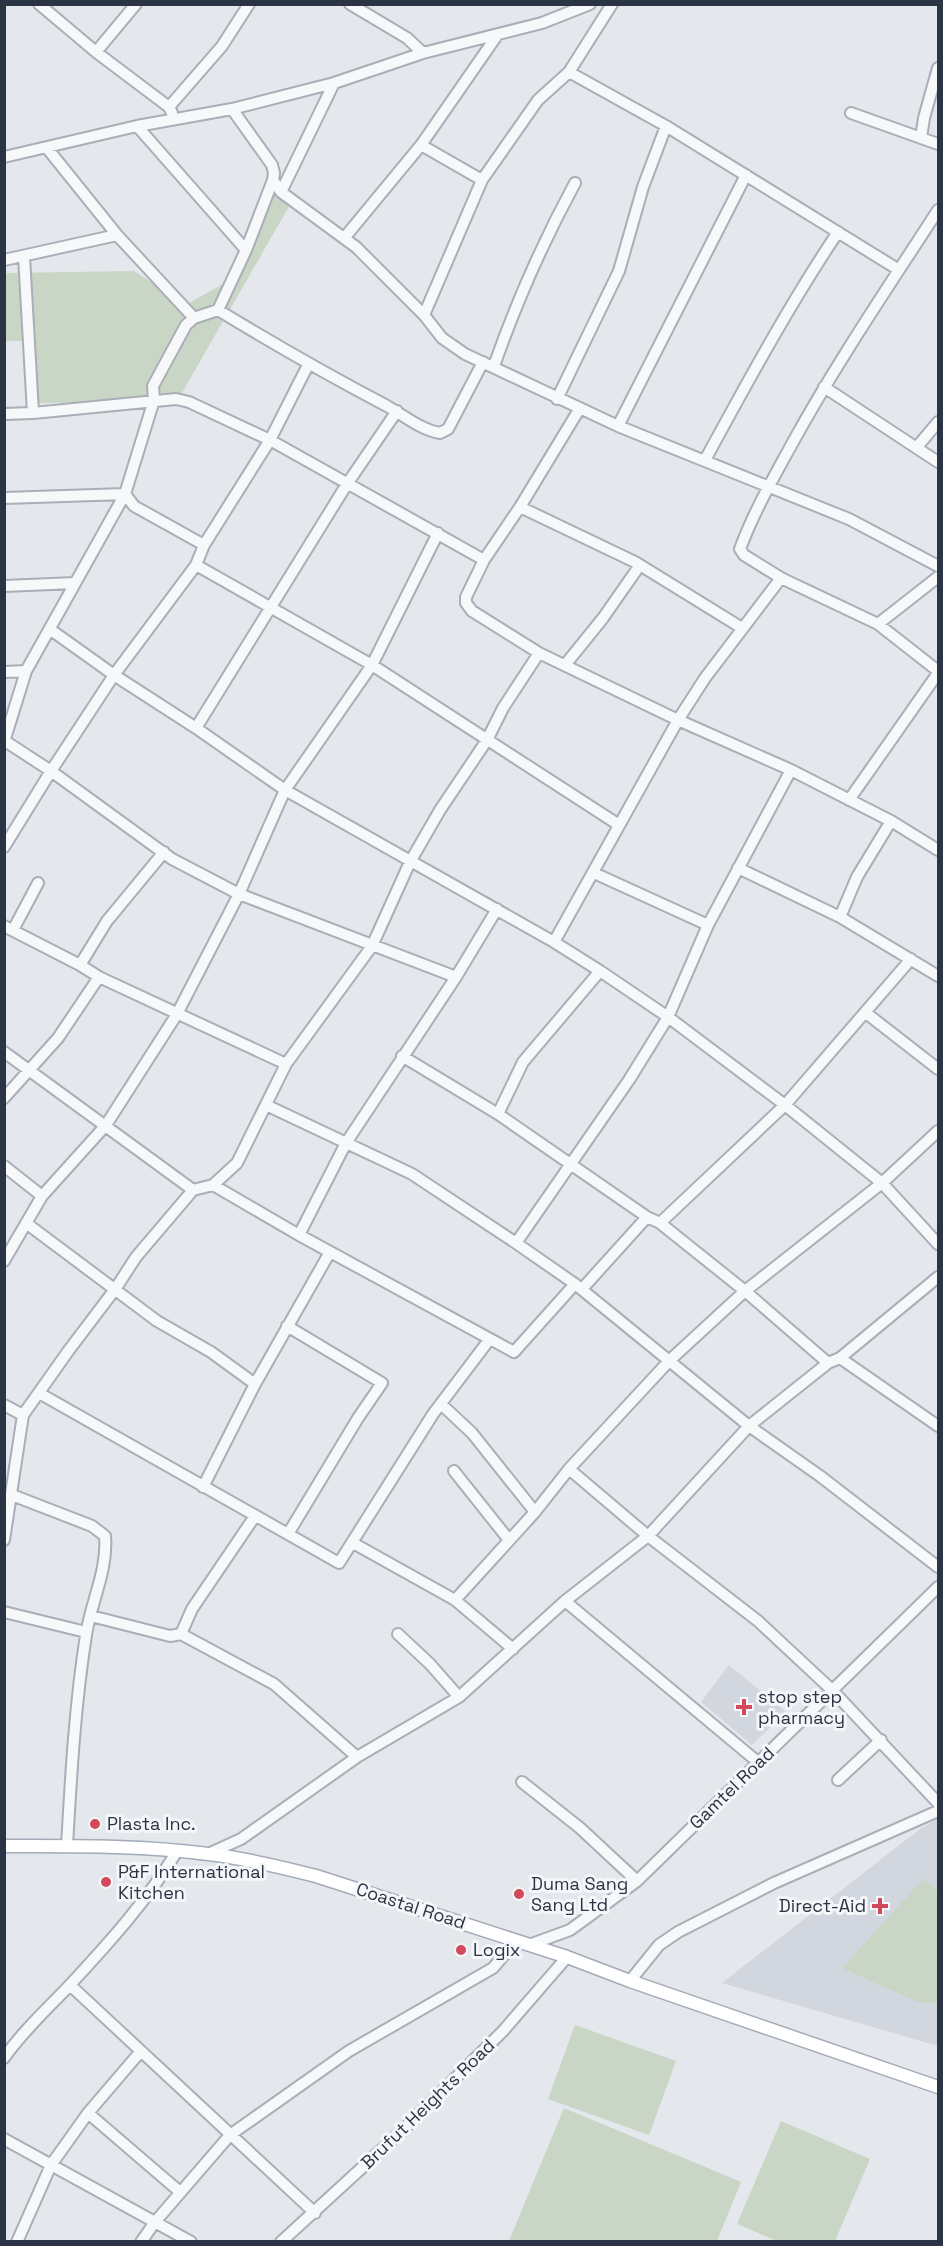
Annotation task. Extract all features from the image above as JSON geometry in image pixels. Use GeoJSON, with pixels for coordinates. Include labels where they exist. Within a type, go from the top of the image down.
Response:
{"type":"FeatureCollection","features":[{"type":"Feature","properties":{"kind":"main road","name":"Coastal Road"},"geometry":{"type":"LineString","coordinates":[[4,1846],[67,1846],[177,1851],[280,1866],[369,1891],[567,1957],[630,1981],[939,2087]]}},
{"type":"Feature","properties":{"kind":"street"},"geometry":{"type":"LineString","coordinates":[[39,4],[96,52],[169,107],[175,119]]}},
{"type":"Feature","properties":{"kind":"street"},"geometry":{"type":"LineString","coordinates":[[96,52],[136,4]]}},
{"type":"Feature","properties":{"kind":"street"},"geometry":{"type":"LineString","coordinates":[[169,107],[222,46],[249,4]]}},
{"type":"Feature","properties":{"kind":"street"},"geometry":{"type":"LineString","coordinates":[[350,4],[407,38],[423,53]]}},
{"type":"Feature","properties":{"kind":"street"},"geometry":{"type":"LineString","coordinates":[[560,4],[570,11]]}},
{"type":"Feature","properties":{"kind":"street"},"geometry":{"type":"LineString","coordinates":[[4,157],[137,126],[232,109],[334,83],[423,53],[542,22],[590,4]]}},
{"type":"Feature","properties":{"kind":"street"},"geometry":{"type":"LineString","coordinates":[[424,315],[482,180],[538,100],[569,72],[612,4]]}},
{"type":"Feature","properties":{"kind":"street"},"geometry":{"type":"LineString","coordinates":[[345,237],[421,145],[498,34]]}},
{"type":"Feature","properties":{"kind":"street"},"geometry":{"type":"LineString","coordinates":[[921,138],[924,118],[939,68]]}},
{"type":"Feature","properties":{"kind":"street"},"geometry":{"type":"LineString","coordinates":[[569,72],[666,126],[899,270]]}},
{"type":"Feature","properties":{"kind":"street"},"geometry":{"type":"LineString","coordinates":[[281,192],[334,83]]}},
{"type":"Feature","properties":{"kind":"street"},"geometry":{"type":"LineString","coordinates":[[232,109],[272,165],[273,180],[246,250],[218,310],[195,318],[186,325],[153,386],[154,400],[125,495],[26,671],[5,742],[51,771],[172,859],[239,894],[456,977]]}},
{"type":"Feature","properties":{"kind":"street"},"geometry":{"type":"LineString","coordinates":[[851,113],[939,144]]}},
{"type":"Feature","properties":{"kind":"street"},"geometry":{"type":"LineString","coordinates":[[137,126],[246,250]]}},
{"type":"Feature","properties":{"kind":"street"},"geometry":{"type":"LineString","coordinates":[[557,399],[619,271],[643,187],[666,126]]}},
{"type":"Feature","properties":{"kind":"street"},"geometry":{"type":"LineString","coordinates":[[421,145],[482,180]]}},
{"type":"Feature","properties":{"kind":"street"},"geometry":{"type":"LineString","coordinates":[[47,148],[117,235],[195,318]]}},
{"type":"Feature","properties":{"kind":"street"},"geometry":{"type":"LineString","coordinates":[[618,426],[746,175]]}},
{"type":"Feature","properties":{"kind":"street"},"geometry":{"type":"LineString","coordinates":[[273,180],[281,192],[345,237],[424,315],[442,338],[465,354],[618,426],[849,519],[939,566]]}},
{"type":"Feature","properties":{"kind":"street"},"geometry":{"type":"LineString","coordinates":[[494,366],[513,312],[558,214],[575,183]]}},
{"type":"Feature","properties":{"kind":"street"},"geometry":{"type":"LineString","coordinates":[[849,800],[939,672],[878,624],[781,578],[744,555],[740,549],[748,526],[769,485],[824,387],[939,210]]}},
{"type":"Feature","properties":{"kind":"street"},"geometry":{"type":"LineString","coordinates":[[705,460],[756,366],[815,266],[838,232]]}},
{"type":"Feature","properties":{"kind":"street"},"geometry":{"type":"LineString","coordinates":[[4,260],[117,235]]}},
{"type":"Feature","properties":{"kind":"street"},"geometry":{"type":"LineString","coordinates":[[24,256],[33,413]]}},
{"type":"Feature","properties":{"kind":"street"},"geometry":{"type":"LineString","coordinates":[[218,310],[308,364],[397,411],[429,432],[440,434],[448,429],[483,362]]}},
{"type":"Feature","properties":{"kind":"street"},"geometry":{"type":"LineString","coordinates":[[4,847],[114,675],[196,565],[204,545],[270,440],[308,364]]}},
{"type":"Feature","properties":{"kind":"street"},"geometry":{"type":"LineString","coordinates":[[824,387],[939,462]]}},
{"type":"Feature","properties":{"kind":"street"},"geometry":{"type":"LineString","coordinates":[[4,414],[154,400],[176,399],[189,402],[270,440],[438,532],[484,560]]}},
{"type":"Feature","properties":{"kind":"street"},"geometry":{"type":"LineString","coordinates":[[580,408],[520,507],[484,560],[466,597],[466,603],[472,611],[539,653],[678,720],[791,770],[891,821],[939,850]]}},
{"type":"Feature","properties":{"kind":"street"},"geometry":{"type":"LineString","coordinates":[[196,728],[347,484],[397,411]]}},
{"type":"Feature","properties":{"kind":"street"},"geometry":{"type":"LineString","coordinates":[[917,447],[939,422]]}},
{"type":"Feature","properties":{"kind":"street"},"geometry":{"type":"LineString","coordinates":[[4,498],[125,495]]}},
{"type":"Feature","properties":{"kind":"street"},"geometry":{"type":"LineString","coordinates":[[125,495],[134,506],[204,545]]}},
{"type":"Feature","properties":{"kind":"street"},"geometry":{"type":"LineString","coordinates":[[520,507],[640,565],[742,628]]}},
{"type":"Feature","properties":{"kind":"street"},"geometry":{"type":"LineString","coordinates":[[4,1261],[42,1196],[106,1125],[177,1014],[239,894],[285,790],[372,665],[438,532]]}},
{"type":"Feature","properties":{"kind":"street"},"geometry":{"type":"LineString","coordinates":[[196,565],[372,665],[619,825]]}},
{"type":"Feature","properties":{"kind":"street"},"geometry":{"type":"LineString","coordinates":[[565,665],[603,618],[640,565]]}},
{"type":"Feature","properties":{"kind":"street"},"geometry":{"type":"LineString","coordinates":[[878,624],[939,577]]}},
{"type":"Feature","properties":{"kind":"street"},"geometry":{"type":"LineString","coordinates":[[554,942],[678,720],[705,678],[781,578]]}},
{"type":"Feature","properties":{"kind":"street"},"geometry":{"type":"LineString","coordinates":[[4,586],[75,583]]}},
{"type":"Feature","properties":{"kind":"street"},"geometry":{"type":"LineString","coordinates":[[51,630],[285,790],[554,942],[668,1017],[785,1105],[882,1184],[939,1244]]}},
{"type":"Feature","properties":{"kind":"street"},"geometry":{"type":"LineString","coordinates":[[4,1540],[23,1415],[136,1257],[193,1190],[213,1185],[237,1163],[286,1064],[372,946],[410,862],[539,653]]}},
{"type":"Feature","properties":{"kind":"street"},"geometry":{"type":"LineString","coordinates":[[4,672],[26,671]]}},
{"type":"Feature","properties":{"kind":"street"},"geometry":{"type":"LineString","coordinates":[[516,1243],[629,1080],[668,1017],[708,925],[791,770]]}},
{"type":"Feature","properties":{"kind":"street"},"geometry":{"type":"LineString","coordinates":[[840,917],[857,877],[891,821]]}},
{"type":"Feature","properties":{"kind":"street"},"geometry":{"type":"LineString","coordinates":[[80,965],[107,921],[164,852]]}},
{"type":"Feature","properties":{"kind":"street"},"geometry":{"type":"LineString","coordinates":[[738,868],[840,917],[939,976]]}},
{"type":"Feature","properties":{"kind":"street"},"geometry":{"type":"LineString","coordinates":[[594,873],[708,925]]}},
{"type":"Feature","properties":{"kind":"street"},"geometry":{"type":"LineString","coordinates":[[38,883],[9,928],[99,977],[286,1064]]}},
{"type":"Feature","properties":{"kind":"street"},"geometry":{"type":"LineString","coordinates":[[298,1235],[346,1143],[456,977],[497,909]]}},
{"type":"Feature","properties":{"kind":"street"},"geometry":{"type":"LineString","coordinates":[[660,1223],[785,1105],[911,959]]}},
{"type":"Feature","properties":{"kind":"street"},"geometry":{"type":"LineString","coordinates":[[498,1114],[523,1062],[600,971]]}},
{"type":"Feature","properties":{"kind":"street"},"geometry":{"type":"LineString","coordinates":[[4,1098],[58,1038],[99,977]]}},
{"type":"Feature","properties":{"kind":"street"},"geometry":{"type":"LineString","coordinates":[[866,1013],[939,1069]]}},
{"type":"Feature","properties":{"kind":"street"},"geometry":{"type":"LineString","coordinates":[[4,1052],[193,1190]]}},
{"type":"Feature","properties":{"kind":"street"},"geometry":{"type":"LineString","coordinates":[[402,1056],[498,1114],[571,1166],[647,1217],[660,1223],[745,1291],[828,1363]]}},
{"type":"Feature","properties":{"kind":"street"},"geometry":{"type":"LineString","coordinates":[[266,1105],[412,1174],[516,1243],[578,1287],[749,1426],[820,1476],[939,1567]]}},
{"type":"Feature","properties":{"kind":"street"},"geometry":{"type":"LineString","coordinates":[[455,1600],[535,1512],[569,1469],[670,1360],[745,1291],[882,1184],[939,1131]]}},
{"type":"Feature","properties":{"kind":"street"},"geometry":{"type":"LineString","coordinates":[[4,1166],[42,1196]]}},
{"type":"Feature","properties":{"kind":"street"},"geometry":{"type":"LineString","coordinates":[[213,1185],[298,1235],[514,1352],[647,1217]]}},
{"type":"Feature","properties":{"kind":"street"},"geometry":{"type":"LineString","coordinates":[[26,1223],[116,1288],[157,1321],[211,1352],[255,1384]]}},
{"type":"Feature","properties":{"kind":"street"},"geometry":{"type":"LineString","coordinates":[[203,1487],[255,1384],[330,1252]]}},
{"type":"Feature","properties":{"kind":"street"},"geometry":{"type":"LineString","coordinates":[[208,1854],[241,1839],[357,1756],[459,1696],[565,1601],[648,1536],[749,1426],[828,1363],[840,1358],[939,1277]]}},
{"type":"Feature","properties":{"kind":"street"},"geometry":{"type":"LineString","coordinates":[[287,1326],[382,1383],[358,1418],[288,1534]]}},
{"type":"Feature","properties":{"kind":"street"},"geometry":{"type":"LineString","coordinates":[[39,1393],[339,1563],[433,1413],[489,1340]]}},
{"type":"Feature","properties":{"kind":"street"},"geometry":{"type":"LineString","coordinates":[[840,1358],[939,1426]]}},
{"type":"Feature","properties":{"kind":"street"},"geometry":{"type":"LineString","coordinates":[[441,1404],[472,1433],[535,1512]]}},
{"type":"Feature","properties":{"kind":"street"},"geometry":{"type":"LineString","coordinates":[[4,1405],[23,1415]]}},
{"type":"Feature","properties":{"kind":"street"},"geometry":{"type":"LineString","coordinates":[[569,1469],[648,1536],[758,1621],[833,1691],[939,1803]]}},
{"type":"Feature","properties":{"kind":"street"},"geometry":{"type":"LineString","coordinates":[[454,1471],[508,1540]]}},
{"type":"Feature","properties":{"kind":"street"},"geometry":{"type":"LineString","coordinates":[[12,1495],[92,1526],[105,1536],[106,1550],[86,1632],[71,1768],[67,1846]]}},
{"type":"Feature","properties":{"kind":"street"},"geometry":{"type":"LineString","coordinates":[[181,1634],[192,1610],[255,1516]]}},
{"type":"Feature","properties":{"kind":"street"},"geometry":{"type":"LineString","coordinates":[[353,1543],[455,1600],[513,1648]]}},
{"type":"Feature","properties":{"kind":"street","name":"Gamtel Road"},"geometry":{"type":"LineString","coordinates":[[529,1945],[570,1930],[637,1881],[939,1587]]}},
{"type":"Feature","properties":{"kind":"street"},"geometry":{"type":"LineString","coordinates":[[565,1601],[759,1762]]}},
{"type":"Feature","properties":{"kind":"street"},"geometry":{"type":"LineString","coordinates":[[4,1612],[86,1632]]}},
{"type":"Feature","properties":{"kind":"street"},"geometry":{"type":"LineString","coordinates":[[91,1616],[170,1636],[181,1634],[274,1684],[357,1756]]}},
{"type":"Feature","properties":{"kind":"street"},"geometry":{"type":"LineString","coordinates":[[398,1634],[459,1696]]}},
{"type":"Feature","properties":{"kind":"street"},"geometry":{"type":"LineString","coordinates":[[838,1780],[881,1740]]}},
{"type":"Feature","properties":{"kind":"street"},"geometry":{"type":"LineString","coordinates":[[522,1782],[580,1828],[637,1881]]}},
{"type":"Feature","properties":{"kind":"street"},"geometry":{"type":"LineString","coordinates":[[630,1981],[659,1945],[678,1932],[774,1883],[939,1811]]}},
{"type":"Feature","properties":{"kind":"street"},"geometry":{"type":"LineString","coordinates":[[4,2058],[16,2041],[70,1985],[132,1914],[164,1874],[177,1851]]}},
{"type":"Feature","properties":{"kind":"street"},"geometry":{"type":"LineString","coordinates":[[141,2241],[230,2135],[349,2051],[493,1968],[516,1941]]}},
{"type":"Feature","properties":{"kind":"street","name":"Brufut Heights Road"},"geometry":{"type":"LineString","coordinates":[[281,2241],[315,2213],[402,2131],[503,2031],[567,1957]]}},
{"type":"Feature","properties":{"kind":"street"},"geometry":{"type":"LineString","coordinates":[[70,1985],[315,2213]]}},
{"type":"Feature","properties":{"kind":"street"},"geometry":{"type":"LineString","coordinates":[[16,2241],[51,2165],[88,2113],[141,2051]]}},
{"type":"Feature","properties":{"kind":"street"},"geometry":{"type":"LineString","coordinates":[[88,2113],[180,2192]]}},
{"type":"Feature","properties":{"kind":"street"},"geometry":{"type":"LineString","coordinates":[[4,2139],[190,2241]]}},
{"type":"Feature","properties":{"kind":"shaded area","name":"stop step pharmacy"},"geometry":{"type":"Polygon","coordinates":[[[729,1665],[786,1712],[752,1745],[701,1702],[729,1665]]]}},
{"type":"Feature","properties":{"kind":"shaded area","name":"Direct-Aid"},"geometry":{"type":"Polygon","coordinates":[[[938,1819],[938,2046],[722,1983],[920,1829],[938,1819]]]}},
{"type":"Feature","properties":{"kind":"green space"},"geometry":{"type":"Polygon","coordinates":[[[271,190],[291,203],[179,398],[140,402],[36,403],[33,341],[5,341],[4,273],[134,271],[176,298],[189,303],[223,284],[271,190]]]}},
{"type":"Feature","properties":{"kind":"green space"},"geometry":{"type":"Polygon","coordinates":[[[923,1879],[938,1890],[938,2003],[918,2002],[842,1968],[923,1879]]]}},
{"type":"Feature","properties":{"kind":"green space"},"geometry":{"type":"Polygon","coordinates":[[[575,2025],[676,2061],[649,2135],[548,2099],[575,2025]]]}},
{"type":"Feature","properties":{"kind":"green space"},"geometry":{"type":"Polygon","coordinates":[[[564,2108],[741,2182],[717,2241],[509,2241],[564,2108]]]}},
{"type":"Feature","properties":{"kind":"green space"},"geometry":{"type":"Polygon","coordinates":[[[781,2121],[870,2159],[835,2241],[777,2241],[737,2224],[781,2121]]]}},
{"type":"Feature","properties":{"kind":"place","name":"stop step pharmacy"},"geometry":{"type":"Point","coordinates":[744,1707]}},
{"type":"Feature","properties":{"kind":"place","name":"Plasta Inc."},"geometry":{"type":"Point","coordinates":[95,1824]}},
{"type":"Feature","properties":{"kind":"place","name":"P&F International Kitchen"},"geometry":{"type":"Point","coordinates":[106,1882]}},
{"type":"Feature","properties":{"kind":"place","name":"Duma Sang Sang Ltd"},"geometry":{"type":"Point","coordinates":[519,1894]}},
{"type":"Feature","properties":{"kind":"place","name":"Direct-Aid"},"geometry":{"type":"Point","coordinates":[880,1906]}},
{"type":"Feature","properties":{"kind":"place","name":"Logix"},"geometry":{"type":"Point","coordinates":[461,1950]}}]}
